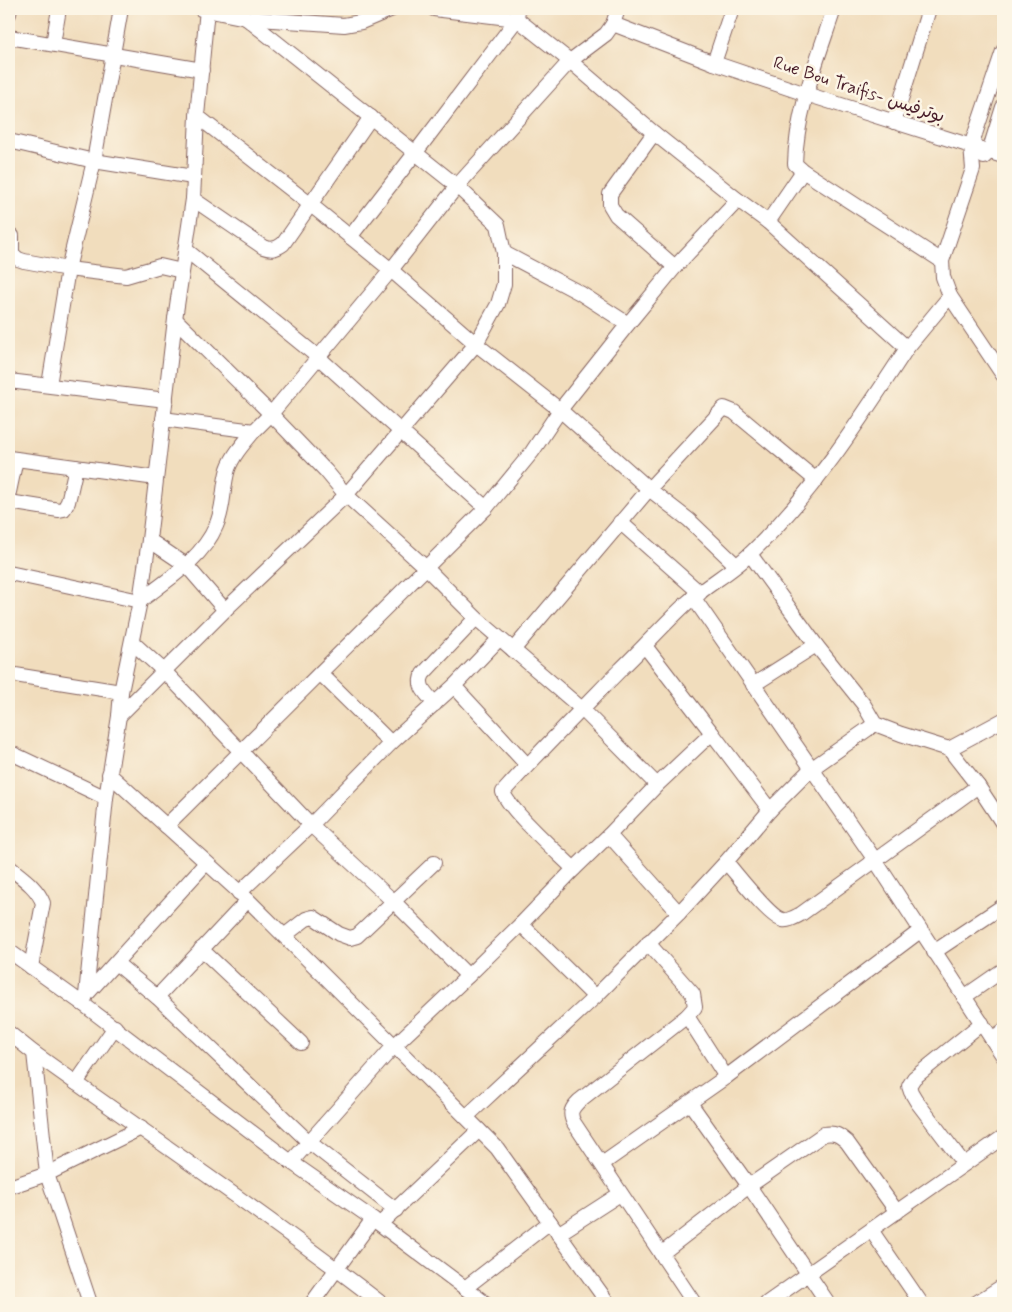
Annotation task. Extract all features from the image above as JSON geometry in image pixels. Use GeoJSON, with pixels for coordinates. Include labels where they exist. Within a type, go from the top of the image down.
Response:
{"type":"FeatureCollection","features":[{"type":"Feature","properties":{"kind":"street"},"geometry":{"type":"LineString","coordinates":[[9,14],[10,9]]}},
{"type":"Feature","properties":{"kind":"street"},"geometry":{"type":"LineString","coordinates":[[53,44],[59,9]]}},
{"type":"Feature","properties":{"kind":"street"},"geometry":{"type":"LineString","coordinates":[[49,385],[68,270],[94,161],[121,9]]}},
{"type":"Feature","properties":{"kind":"street"},"geometry":{"type":"LineString","coordinates":[[85,1000],[109,774],[121,692],[140,601],[149,540],[175,319],[193,199],[205,9],[246,18],[344,25],[361,22],[392,9]]}},
{"type":"Feature","properties":{"kind":"street"},"geometry":{"type":"LineString","coordinates":[[434,9],[518,14],[654,133],[768,222],[906,348]]}},
{"type":"Feature","properties":{"kind":"street"},"geometry":{"type":"LineString","coordinates":[[140,601],[186,565],[206,543],[216,527],[223,507],[228,469],[239,448],[271,414],[391,270],[457,186],[570,61],[606,34],[613,24],[618,9]]}},
{"type":"Feature","properties":{"kind":"street"},"geometry":{"type":"LineString","coordinates":[[714,63],[732,9]]}},
{"type":"Feature","properties":{"kind":"street"},"geometry":{"type":"LineString","coordinates":[[834,9],[806,94],[796,152],[796,164],[803,171],[942,261]]}},
{"type":"Feature","properties":{"kind":"street"},"geometry":{"type":"LineString","coordinates":[[894,122],[929,9]]}},
{"type":"Feature","properties":{"kind":"street"},"geometry":{"type":"LineString","coordinates":[[350,237],[416,152],[518,14]]}},
{"type":"Feature","properties":{"kind":"street"},"geometry":{"type":"LineString","coordinates":[[119,716],[225,610],[346,495],[476,344],[498,304],[504,284],[504,253],[498,225],[457,186],[416,152],[246,18]]}},
{"type":"Feature","properties":{"kind":"street","name":"Rue Bou Traifis- بوترفيس"},"geometry":{"type":"LineString","coordinates":[[613,24],[714,63],[1003,156]]}},
{"type":"Feature","properties":{"kind":"street"},"geometry":{"type":"LineString","coordinates":[[9,37],[202,70]]}},
{"type":"Feature","properties":{"kind":"street"},"geometry":{"type":"LineString","coordinates":[[1001,368],[950,296],[943,277],[942,261],[973,169],[971,146],[1003,51]]}},
{"type":"Feature","properties":{"kind":"street"},"geometry":{"type":"LineString","coordinates":[[973,169],[989,152],[1003,107]]}},
{"type":"Feature","properties":{"kind":"street"},"geometry":{"type":"LineString","coordinates":[[197,116],[311,205],[391,270],[476,344],[560,410],[649,489],[689,520],[736,565]]}},
{"type":"Feature","properties":{"kind":"street"},"geometry":{"type":"LineString","coordinates":[[193,199],[262,247],[269,249],[277,248],[283,244],[311,205],[371,117]]}},
{"type":"Feature","properties":{"kind":"street"},"geometry":{"type":"LineString","coordinates":[[654,133],[610,194],[610,205],[616,215],[675,267]]}},
{"type":"Feature","properties":{"kind":"street"},"geometry":{"type":"LineString","coordinates":[[9,141],[94,161],[193,177]]}},
{"type":"Feature","properties":{"kind":"street"},"geometry":{"type":"LineString","coordinates":[[768,222],[803,171]]}},
{"type":"Feature","properties":{"kind":"street"},"geometry":{"type":"LineString","coordinates":[[166,826],[240,750],[486,508],[532,452],[560,410],[628,324],[675,267],[738,200]]}},
{"type":"Feature","properties":{"kind":"street"},"geometry":{"type":"LineString","coordinates":[[9,234],[13,240],[12,254],[18,259],[68,270],[126,276],[160,266],[182,271]]}},
{"type":"Feature","properties":{"kind":"street"},"geometry":{"type":"LineString","coordinates":[[186,250],[318,357],[486,508]]}},
{"type":"Feature","properties":{"kind":"street"},"geometry":{"type":"LineString","coordinates":[[504,253],[574,289],[628,324]]}},
{"type":"Feature","properties":{"kind":"street"},"geometry":{"type":"LineString","coordinates":[[574,869],[505,799],[503,792],[665,623],[697,595],[750,554],[816,480],[860,419],[906,348],[950,296]]}},
{"type":"Feature","properties":{"kind":"street"},"geometry":{"type":"LineString","coordinates":[[175,319],[326,470],[346,495],[425,567],[499,639],[582,709],[657,785]]}},
{"type":"Feature","properties":{"kind":"street"},"geometry":{"type":"LineString","coordinates":[[9,381],[166,400]]}},
{"type":"Feature","properties":{"kind":"street"},"geometry":{"type":"LineString","coordinates":[[514,650],[620,522],[724,408],[734,412],[816,480]]}},
{"type":"Feature","properties":{"kind":"street"},"geometry":{"type":"LineString","coordinates":[[163,419],[254,431]]}},
{"type":"Feature","properties":{"kind":"street"},"geometry":{"type":"LineString","coordinates":[[9,492],[12,458],[156,478]]}},
{"type":"Feature","properties":{"kind":"street"},"geometry":{"type":"LineString","coordinates":[[9,502],[59,510],[64,509],[68,502],[76,467]]}},
{"type":"Feature","properties":{"kind":"street"},"geometry":{"type":"LineString","coordinates":[[620,522],[697,595],[753,685],[875,860],[964,997],[982,1023],[998,1035],[1003,1056]]}},
{"type":"Feature","properties":{"kind":"street"},"geometry":{"type":"LineString","coordinates":[[149,540],[186,565],[225,610]]}},
{"type":"Feature","properties":{"kind":"street"},"geometry":{"type":"LineString","coordinates":[[750,554],[816,645],[864,705],[875,724],[949,749],[978,786],[1003,824]]}},
{"type":"Feature","properties":{"kind":"street"},"geometry":{"type":"LineString","coordinates":[[9,573],[140,601]]}},
{"type":"Feature","properties":{"kind":"street"},"geometry":{"type":"LineString","coordinates":[[435,704],[421,687],[420,680],[423,674],[476,618]]}},
{"type":"Feature","properties":{"kind":"street"},"geometry":{"type":"LineString","coordinates":[[157,997],[201,949],[244,897],[311,825],[391,744],[454,686],[499,639]]}},
{"type":"Feature","properties":{"kind":"street"},"geometry":{"type":"LineString","coordinates":[[132,642],[165,672],[311,825],[393,900],[468,976]]}},
{"type":"Feature","properties":{"kind":"street"},"geometry":{"type":"LineString","coordinates":[[753,685],[816,645]]}},
{"type":"Feature","properties":{"kind":"street"},"geometry":{"type":"LineString","coordinates":[[644,646],[770,810]]}},
{"type":"Feature","properties":{"kind":"street"},"geometry":{"type":"LineString","coordinates":[[320,672],[391,744]]}},
{"type":"Feature","properties":{"kind":"street"},"geometry":{"type":"LineString","coordinates":[[9,674],[121,692]]}},
{"type":"Feature","properties":{"kind":"street"},"geometry":{"type":"LineString","coordinates":[[454,686],[527,765]]}},
{"type":"Feature","properties":{"kind":"street"},"geometry":{"type":"LineString","coordinates":[[949,749],[1003,720]]}},
{"type":"Feature","properties":{"kind":"street"},"geometry":{"type":"LineString","coordinates":[[466,1117],[595,997],[679,913],[770,810],[811,769],[875,724]]}},
{"type":"Feature","properties":{"kind":"street"},"geometry":{"type":"LineString","coordinates":[[291,1162],[394,1046],[521,924],[657,785],[712,733]]}},
{"type":"Feature","properties":{"kind":"street"},"geometry":{"type":"LineString","coordinates":[[9,752],[106,798]]}},
{"type":"Feature","properties":{"kind":"street"},"geometry":{"type":"LineString","coordinates":[[109,774],[244,897],[497,1148],[608,1303]]}},
{"type":"Feature","properties":{"kind":"street"},"geometry":{"type":"LineString","coordinates":[[726,862],[770,913],[780,920],[789,920],[801,914],[978,786]]}},
{"type":"Feature","properties":{"kind":"street"},"geometry":{"type":"LineString","coordinates":[[609,835],[679,913]]}},
{"type":"Feature","properties":{"kind":"street"},"geometry":{"type":"LineString","coordinates":[[85,1000],[206,863]]}},
{"type":"Feature","properties":{"kind":"street"},"geometry":{"type":"LineString","coordinates":[[284,936],[306,919],[313,917],[339,934],[350,938],[357,936],[434,863]]}},
{"type":"Feature","properties":{"kind":"street"},"geometry":{"type":"LineString","coordinates":[[9,867],[30,884],[40,897],[42,903],[31,967]]}},
{"type":"Feature","properties":{"kind":"street"},"geometry":{"type":"LineString","coordinates":[[934,952],[1003,906]]}},
{"type":"Feature","properties":{"kind":"street"},"geometry":{"type":"LineString","coordinates":[[521,924],[595,997]]}},
{"type":"Feature","properties":{"kind":"street"},"geometry":{"type":"LineString","coordinates":[[602,1164],[726,1078],[920,931]]}},
{"type":"Feature","properties":{"kind":"street"},"geometry":{"type":"LineString","coordinates":[[648,943],[693,994],[695,1007],[687,1016],[579,1101],[572,1109],[570,1116],[694,1303]]}},
{"type":"Feature","properties":{"kind":"street"},"geometry":{"type":"LineString","coordinates":[[201,949],[301,1043]]}},
{"type":"Feature","properties":{"kind":"street"},"geometry":{"type":"LineString","coordinates":[[9,951],[31,967],[85,1000],[115,1027],[291,1162],[377,1222],[485,1303]]}},
{"type":"Feature","properties":{"kind":"street"},"geometry":{"type":"LineString","coordinates":[[116,964],[157,997],[309,1142],[396,1210]]}},
{"type":"Feature","properties":{"kind":"street"},"geometry":{"type":"LineString","coordinates":[[964,997],[1003,970]]}},
{"type":"Feature","properties":{"kind":"street"},"geometry":{"type":"LineString","coordinates":[[687,1016],[726,1078]]}},
{"type":"Feature","properties":{"kind":"street"},"geometry":{"type":"LineString","coordinates":[[964,1164],[917,1102],[909,1086],[914,1078],[982,1023]]}},
{"type":"Feature","properties":{"kind":"street"},"geometry":{"type":"LineString","coordinates":[[76,1083],[115,1027]]}},
{"type":"Feature","properties":{"kind":"street"},"geometry":{"type":"LineString","coordinates":[[9,1033],[34,1053],[337,1269],[381,1303]]}},
{"type":"Feature","properties":{"kind":"street"},"geometry":{"type":"LineString","coordinates":[[34,1053],[47,1174],[90,1303]]}},
{"type":"Feature","properties":{"kind":"street"},"geometry":{"type":"LineString","coordinates":[[690,1103],[828,1303]]}},
{"type":"Feature","properties":{"kind":"street"},"geometry":{"type":"LineString","coordinates":[[9,1187],[47,1174],[141,1128]]}},
{"type":"Feature","properties":{"kind":"street"},"geometry":{"type":"LineString","coordinates":[[312,1303],[337,1269],[377,1222],[396,1210],[479,1130]]}},
{"type":"Feature","properties":{"kind":"street"},"geometry":{"type":"LineString","coordinates":[[660,1254],[749,1186],[824,1134],[833,1132],[839,1134],[847,1142],[897,1212]]}},
{"type":"Feature","properties":{"kind":"street"},"geometry":{"type":"LineString","coordinates":[[767,1303],[1003,1137]]}},
{"type":"Feature","properties":{"kind":"street"},"geometry":{"type":"LineString","coordinates":[[558,1234],[620,1194]]}},
{"type":"Feature","properties":{"kind":"street"},"geometry":{"type":"LineString","coordinates":[[465,1288],[550,1222]]}},
{"type":"Feature","properties":{"kind":"street"},"geometry":{"type":"LineString","coordinates":[[871,1230],[921,1303]]}},
{"type":"Feature","properties":{"kind":"street"},"geometry":{"type":"LineString","coordinates":[[976,1303],[1003,1286]]}}]}
